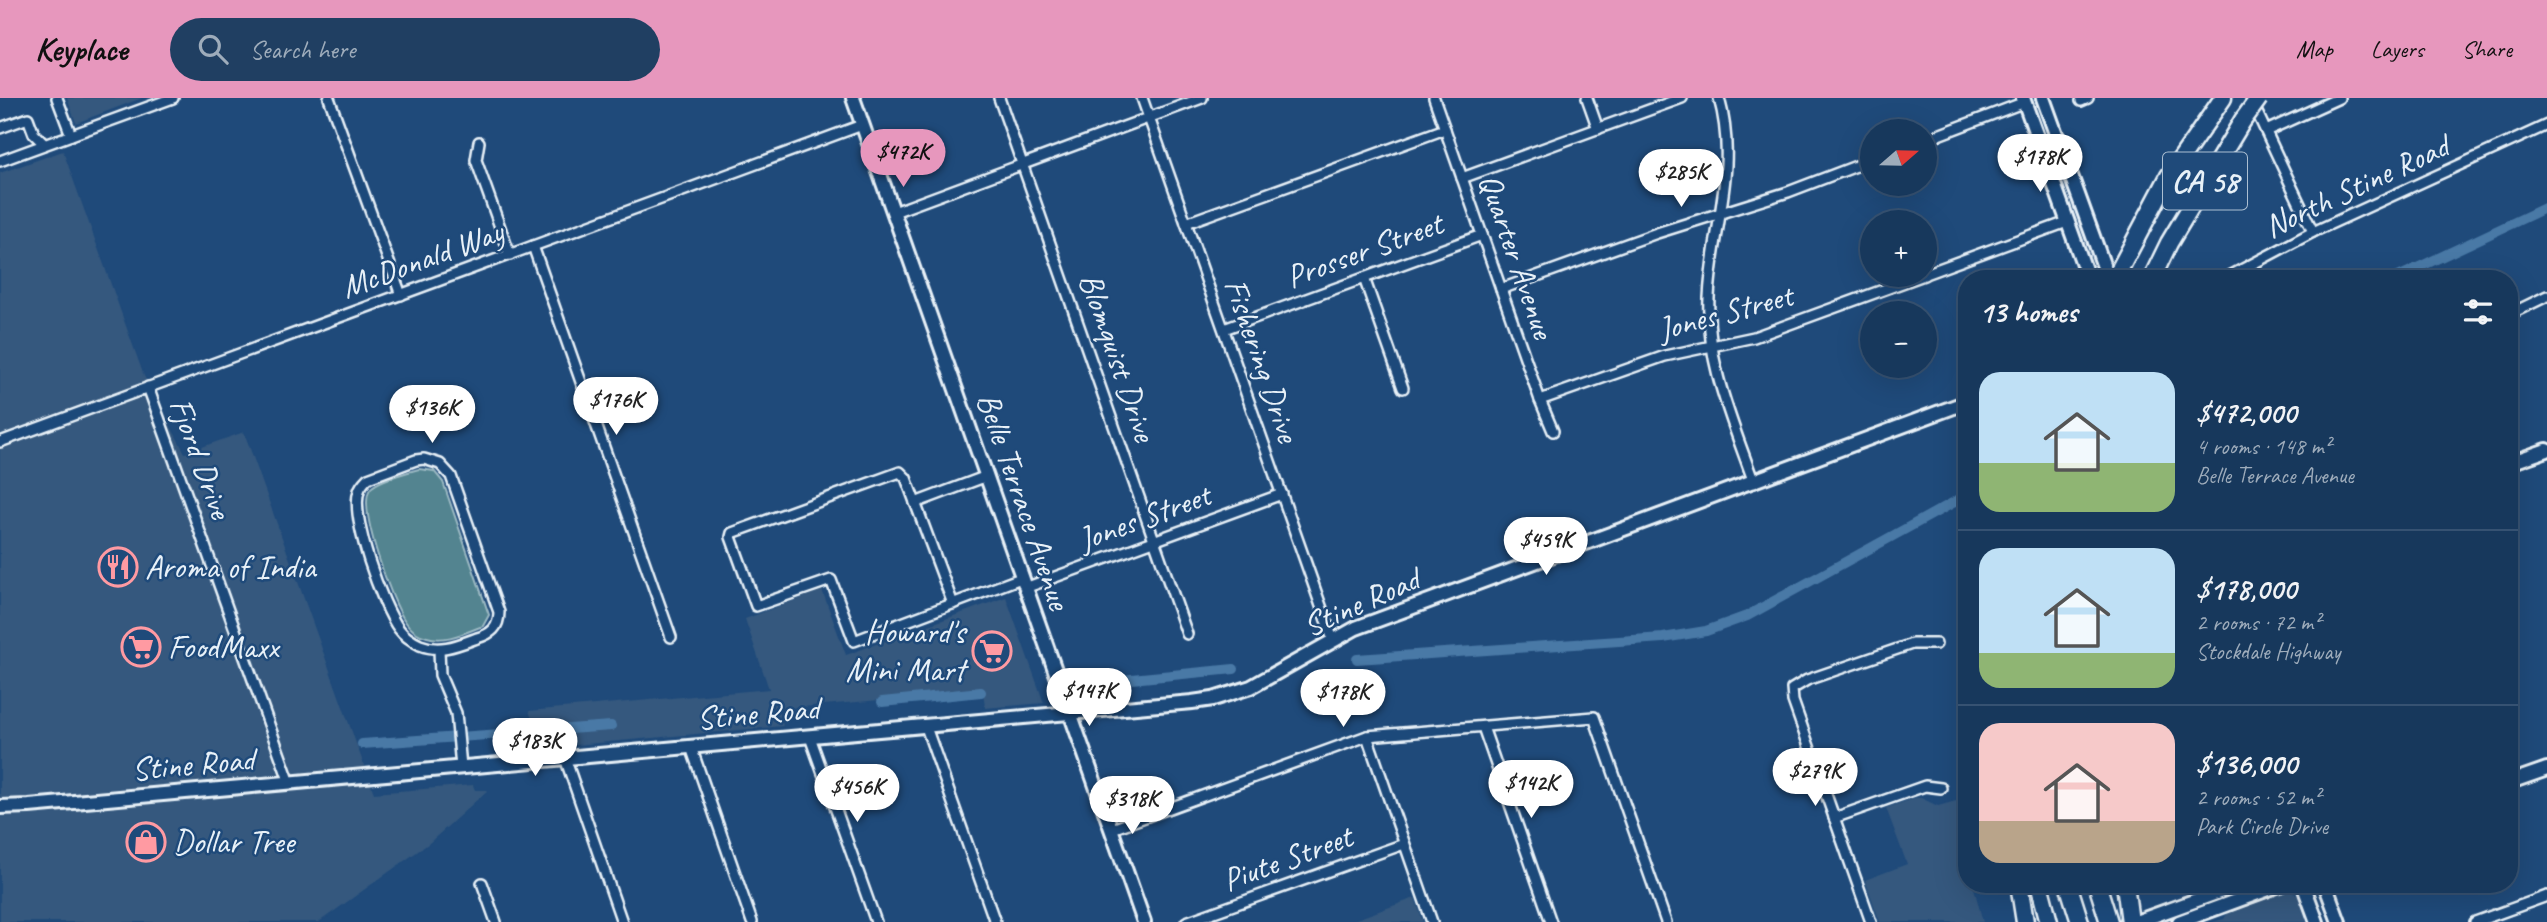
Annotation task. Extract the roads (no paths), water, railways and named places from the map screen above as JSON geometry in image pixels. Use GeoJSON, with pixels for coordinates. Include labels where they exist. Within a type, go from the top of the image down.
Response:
{"type":"FeatureCollection","features":[{"type":"Feature","properties":{"kind":"highway","name":"CA 58"},"geometry":{"type":"LineString","coordinates":[[2119,270],[2155,201],[2186,150],[2223,98]]}},
{"type":"Feature","properties":{"kind":"highway","name":"CA 58"},"geometry":{"type":"LineString","coordinates":[[2156,270],[2169,243],[2259,98]]}},
{"type":"Feature","properties":{"kind":"highway"},"geometry":{"type":"LineString","coordinates":[[2020,893],[2025,922]]}},
{"type":"Feature","properties":{"kind":"highway"},"geometry":{"type":"LineString","coordinates":[[2041,893],[2049,922]]}},
{"type":"Feature","properties":{"kind":"highway"},"geometry":{"type":"LineString","coordinates":[[2070,893],[2079,919]]}},
{"type":"Feature","properties":{"kind":"highway"},"geometry":{"type":"LineString","coordinates":[[2100,893],[2106,915]]}},
{"type":"Feature","properties":{"kind":"highway"},"geometry":{"type":"LineString","coordinates":[[2126,893],[2130,922]]}},
{"type":"Feature","properties":{"kind":"street"},"geometry":{"type":"LineString","coordinates":[[57,98],[71,135]]}},
{"type":"Feature","properties":{"kind":"street"},"geometry":{"type":"LineString","coordinates":[[0,161],[173,98]]}},
{"type":"Feature","properties":{"kind":"street"},"geometry":{"type":"LineString","coordinates":[[329,98],[401,295]]}},
{"type":"Feature","properties":{"kind":"street","name":"Belle Terrace Avenue"},"geometry":{"type":"LineString","coordinates":[[853,98],[1144,922]]}},
{"type":"Feature","properties":{"kind":"street","name":"Blomquist Drive"},"geometry":{"type":"LineString","coordinates":[[999,98],[1187,634]]}},
{"type":"Feature","properties":{"kind":"street","name":"Fishering Drive"},"geometry":{"type":"LineString","coordinates":[[1142,98],[1333,640]]}},
{"type":"Feature","properties":{"kind":"street"},"geometry":{"type":"LineString","coordinates":[[894,212],[1202,98]]}},
{"type":"Feature","properties":{"kind":"street","name":"Quarter Avenue"},"geometry":{"type":"LineString","coordinates":[[1434,98],[1553,431]]}},
{"type":"Feature","properties":{"kind":"street"},"geometry":{"type":"LineString","coordinates":[[1587,98],[1598,129]]}},
{"type":"Feature","properties":{"kind":"street"},"geometry":{"type":"LineString","coordinates":[[1462,178],[1682,98]]}},
{"type":"Feature","properties":{"kind":"street"},"geometry":{"type":"LineString","coordinates":[[1719,98],[1724,114],[1728,157],[1709,299],[1712,347],[1722,393],[1754,483]]}},
{"type":"Feature","properties":{"kind":"street"},"geometry":{"type":"LineString","coordinates":[[2043,98],[2105,270]]}},
{"type":"Feature","properties":{"kind":"street"},"geometry":{"type":"LineString","coordinates":[[2251,98],[2313,232]]}},
{"type":"Feature","properties":{"kind":"street"},"geometry":{"type":"LineString","coordinates":[[2266,131],[2339,98]]}},
{"type":"Feature","properties":{"kind":"street"},"geometry":{"type":"LineString","coordinates":[[1937,135],[2024,100],[2085,270]]}},
{"type":"Feature","properties":{"kind":"street"},"geometry":{"type":"LineString","coordinates":[[0,128],[28,118],[34,134],[44,144]]}},
{"type":"Feature","properties":{"kind":"street","name":"McDonald Way"},"geometry":{"type":"LineString","coordinates":[[0,442],[862,125]]}},
{"type":"Feature","properties":{"kind":"street","name":"North Stine Road"},"geometry":{"type":"LineString","coordinates":[[2241,270],[2313,232],[2547,125]]}},
{"type":"Feature","properties":{"kind":"street"},"geometry":{"type":"LineString","coordinates":[[1186,223],[1445,129]]}},
{"type":"Feature","properties":{"kind":"street"},"geometry":{"type":"LineString","coordinates":[[479,142],[477,160],[510,255]]}},
{"type":"Feature","properties":{"kind":"street"},"geometry":{"type":"LineString","coordinates":[[1501,289],[1657,233],[1788,192],[1860,165]]}},
{"type":"Feature","properties":{"kind":"street","name":"Jones Street"},"geometry":{"type":"LineString","coordinates":[[1937,269],[2067,222]]}},
{"type":"Feature","properties":{"kind":"street","name":"Prosser Street"},"geometry":{"type":"LineString","coordinates":[[1224,329],[1482,235]]}},
{"type":"Feature","properties":{"kind":"street"},"geometry":{"type":"LineString","coordinates":[[533,246],[671,638]]}},
{"type":"Feature","properties":{"kind":"street"},"geometry":{"type":"LineString","coordinates":[[1364,278],[1403,388]]}},
{"type":"Feature","properties":{"kind":"street","name":"Jones Street"},"geometry":{"type":"LineString","coordinates":[[1540,400],[1654,359],[1754,337],[1889,287]]}},
{"type":"Feature","properties":{"kind":"street"},"geometry":{"type":"LineString","coordinates":[[2518,310],[2547,296]]}},
{"type":"Feature","properties":{"kind":"street","name":"Fjord Drive"},"geometry":{"type":"LineString","coordinates":[[148,387],[290,783]]}},
{"type":"Feature","properties":{"kind":"street","name":"Stine Road"},"geometry":{"type":"LineString","coordinates":[[0,807],[1192,702],[1231,694],[1271,678],[1333,640],[1365,625],[1958,405]]}},
{"type":"Feature","properties":{"kind":"street"},"geometry":{"type":"LineString","coordinates":[[2518,460],[2547,450]]}},
{"type":"Feature","properties":{"kind":"street"},"geometry":{"type":"LineString","coordinates":[[424,459],[440,464],[451,476],[499,612],[496,626],[486,635],[451,648],[439,649],[428,648],[410,639],[395,623],[374,576],[363,537],[357,499],[362,484],[368,478],[424,459]]}},
{"type":"Feature","properties":{"kind":"street","name":"Jones Street"},"geometry":{"type":"LineString","coordinates":[[915,503],[901,472],[732,533],[731,540],[756,606],[831,580],[854,641],[953,604],[1154,541],[1282,494]]}},
{"type":"Feature","properties":{"kind":"street"},"geometry":{"type":"LineString","coordinates":[[953,604],[915,503],[987,476]]}},
{"type":"Feature","properties":{"kind":"street"},"geometry":{"type":"LineString","coordinates":[[1871,922],[1793,701],[1793,689],[1807,680],[1912,644],[1936,644]]}},
{"type":"Feature","properties":{"kind":"street"},"geometry":{"type":"LineString","coordinates":[[439,649],[440,675],[453,704],[458,729],[461,767]]}},
{"type":"Feature","properties":{"kind":"street"},"geometry":{"type":"LineString","coordinates":[[1111,829],[1367,736],[1594,717],[1666,922]]}},
{"type":"Feature","properties":{"kind":"street"},"geometry":{"type":"LineString","coordinates":[[926,727],[995,922]]}},
{"type":"Feature","properties":{"kind":"street"},"geometry":{"type":"LineString","coordinates":[[1483,727],[1551,922]]}},
{"type":"Feature","properties":{"kind":"street"},"geometry":{"type":"LineString","coordinates":[[1367,736],[1432,922]]}},
{"type":"Feature","properties":{"kind":"street"},"geometry":{"type":"LineString","coordinates":[[810,737],[876,922]]}},
{"type":"Feature","properties":{"kind":"street"},"geometry":{"type":"LineString","coordinates":[[691,747],[752,922]]}},
{"type":"Feature","properties":{"kind":"street"},"geometry":{"type":"LineString","coordinates":[[565,758],[622,922]]}},
{"type":"Feature","properties":{"kind":"street"},"geometry":{"type":"LineString","coordinates":[[2518,779],[2547,769]]}},
{"type":"Feature","properties":{"kind":"street"},"geometry":{"type":"LineString","coordinates":[[1834,818],[1925,786],[1941,788]]}},
{"type":"Feature","properties":{"kind":"street","name":"Piute Street"},"geometry":{"type":"LineString","coordinates":[[1186,922],[1405,844]]}},
{"type":"Feature","properties":{"kind":"street"},"geometry":{"type":"LineString","coordinates":[[482,883],[496,922]]}},
{"type":"Feature","properties":{"kind":"street"},"geometry":{"type":"LineString","coordinates":[[2136,922],[2216,893]]}},
{"type":"Feature","properties":{"kind":"street"},"geometry":{"type":"LineString","coordinates":[[2179,922],[2258,893]]}},
{"type":"Feature","properties":{"kind":"street"},"geometry":{"type":"LineString","coordinates":[[2307,893],[2317,922]]}},
{"type":"Feature","properties":{"kind":"street"},"geometry":{"type":"LineString","coordinates":[[2328,893],[2339,922]]}},
{"type":"Feature","properties":{"kind":"street"},"geometry":{"type":"LineString","coordinates":[[2475,922],[2547,896]]}},
{"type":"Feature","properties":{"kind":"waterway"},"geometry":{"type":"LineString","coordinates":[[2413,270],[2547,207]]}},
{"type":"Feature","properties":{"kind":"waterway"},"geometry":{"type":"LineString","coordinates":[[1357,659],[1663,638],[1706,631],[1747,616],[1958,500]]}},
{"type":"Feature","properties":{"kind":"waterway"},"geometry":{"type":"LineString","coordinates":[[1080,684],[1234,669]]}},
{"type":"Feature","properties":{"kind":"waterway"},"geometry":{"type":"LineString","coordinates":[[882,702],[981,692]]}},
{"type":"Feature","properties":{"kind":"waterway"},"geometry":{"type":"LineString","coordinates":[[362,744],[611,726]]}},
{"type":"Feature","properties":{"kind":"place","name":"Aroma of India"},"geometry":{"type":"Point","coordinates":[118,567]}},
{"type":"Feature","properties":{"kind":"place","name":"FoodMaxx"},"geometry":{"type":"Point","coordinates":[141,647]}},
{"type":"Feature","properties":{"kind":"place","name":"Howard's Mini Mart"},"geometry":{"type":"Point","coordinates":[992,651]}},
{"type":"Feature","properties":{"kind":"place","name":"Dollar Tree"},"geometry":{"type":"Point","coordinates":[146,842]}}]}
